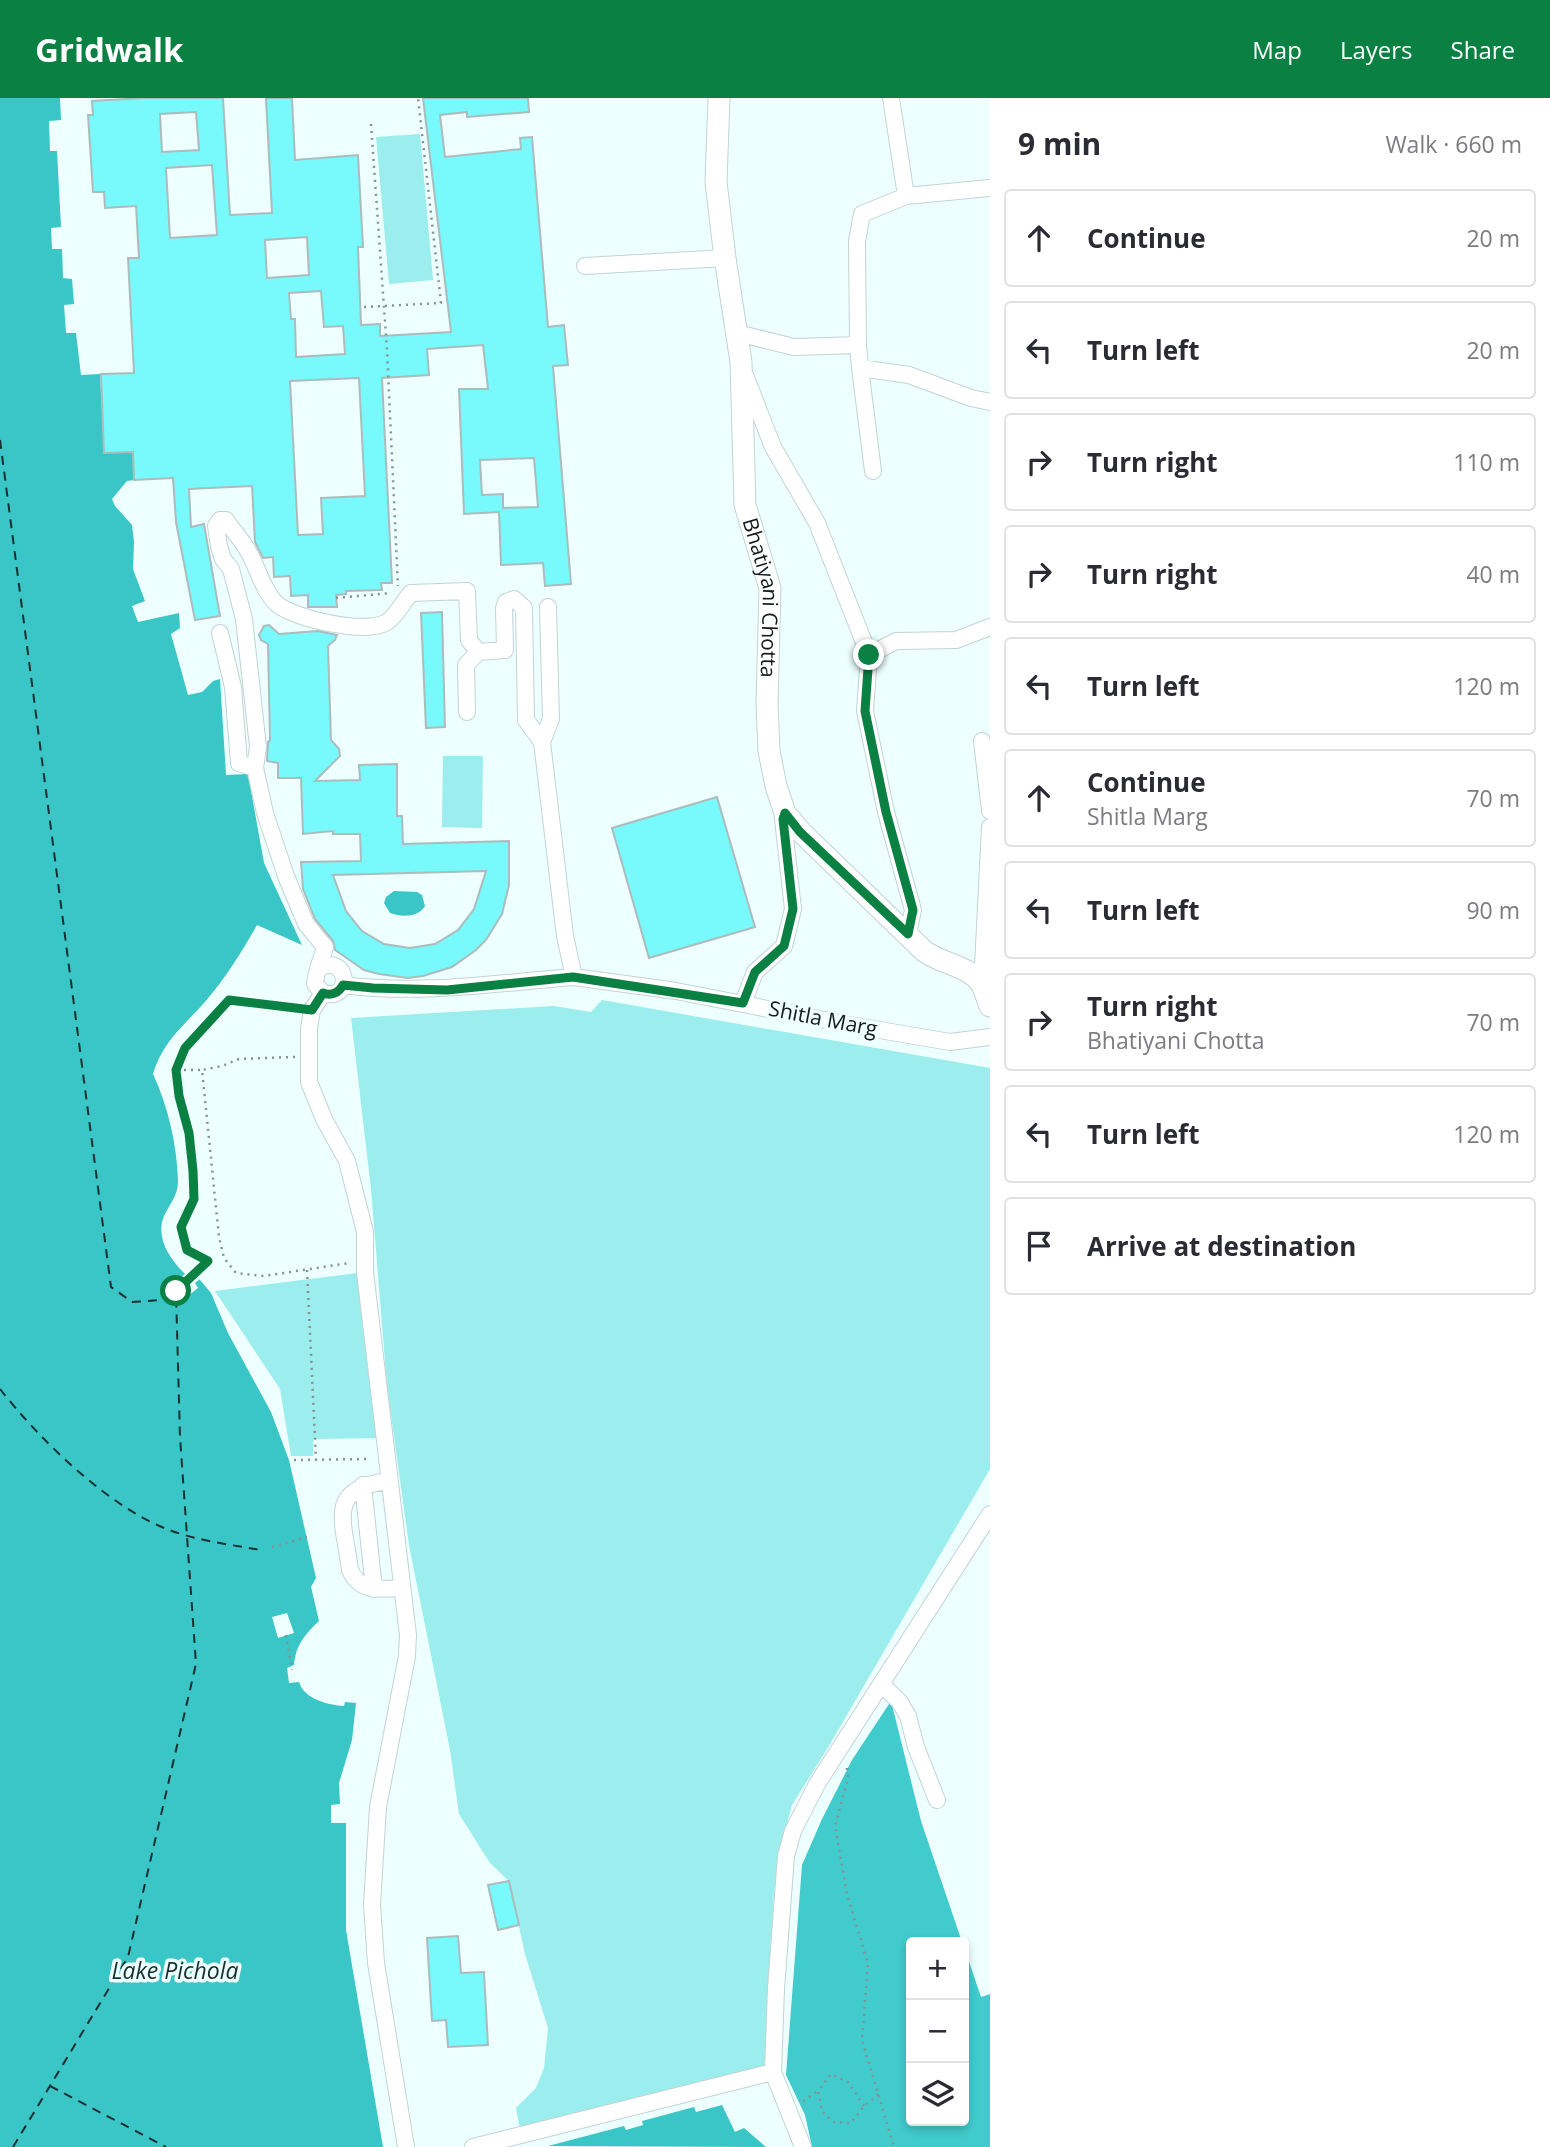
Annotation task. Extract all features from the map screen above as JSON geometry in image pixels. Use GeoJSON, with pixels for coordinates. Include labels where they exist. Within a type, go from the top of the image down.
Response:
{"type":"FeatureCollection","features":[{"type":"Feature","properties":{"kind":"main road","name":"Bhatiyani Chotta"},"geometry":{"type":"LineString","coordinates":[[719,98],[716,182],[724,258],[741,362],[745,505],[770,588],[767,704],[769,751],[776,786],[785,813],[800,832],[933,958],[964,970],[982,985]]}},
{"type":"Feature","properties":{"kind":"main road"},"geometry":{"type":"LineString","coordinates":[[982,985],[990,1006]]}},
{"type":"Feature","properties":{"kind":"street"},"geometry":{"type":"LineString","coordinates":[[891,98],[906,196]]}},
{"type":"Feature","properties":{"kind":"street"},"geometry":{"type":"LineString","coordinates":[[873,471],[858,345],[857,241],[862,214],[906,196],[990,188]]}},
{"type":"Feature","properties":{"kind":"street"},"geometry":{"type":"LineString","coordinates":[[585,265],[724,258]]}},
{"type":"Feature","properties":{"kind":"street"},"geometry":{"type":"LineString","coordinates":[[737,333],[794,347],[858,345]]}},
{"type":"Feature","properties":{"kind":"street"},"geometry":{"type":"LineString","coordinates":[[741,362],[773,447],[817,523],[869,655],[865,711],[886,812],[913,910],[908,934]]}},
{"type":"Feature","properties":{"kind":"street"},"geometry":{"type":"LineString","coordinates":[[860,368],[909,375],[971,398],[990,402]]}},
{"type":"Feature","properties":{"kind":"street"},"geometry":{"type":"LineString","coordinates":[[379,988],[350,971],[325,947],[306,924],[286,876],[265,813],[255,768],[258,747],[243,619],[231,569],[223,559],[219,546],[216,526],[219,520],[226,520],[239,537],[262,581],[278,604],[294,612],[338,625],[363,628],[387,622],[411,593],[467,591],[469,640],[478,652]]}},
{"type":"Feature","properties":{"kind":"street"},"geometry":{"type":"LineString","coordinates":[[467,712],[466,665],[478,652],[505,650],[504,608],[506,603],[514,599],[524,608],[526,720],[542,742]]}},
{"type":"Feature","properties":{"kind":"street"},"geometry":{"type":"LineString","coordinates":[[548,607],[551,719],[542,742],[565,936],[573,977]]}},
{"type":"Feature","properties":{"kind":"street"},"geometry":{"type":"LineString","coordinates":[[869,655],[896,641],[956,640],[990,627]]}},
{"type":"Feature","properties":{"kind":"street"},"geometry":{"type":"LineString","coordinates":[[219,633],[233,687],[239,763],[255,768]]}},
{"type":"Feature","properties":{"kind":"street"},"geometry":{"type":"LineString","coordinates":[[982,741],[990,811]]}},
{"type":"Feature","properties":{"kind":"street"},"geometry":{"type":"LineString","coordinates":[[743,1003],[755,972],[784,946],[793,909],[783,819],[785,813]]}},
{"type":"Feature","properties":{"kind":"street"},"geometry":{"type":"LineString","coordinates":[[982,985],[990,827]]}},
{"type":"Feature","properties":{"kind":"street"},"geometry":{"type":"LineString","coordinates":[[320,968],[329,965],[338,967],[343,974],[343,985],[338,992],[323,993],[318,990],[314,980],[325,947]]}},
{"type":"Feature","properties":{"kind":"street","name":"Shitla Marg"},"geometry":{"type":"LineString","coordinates":[[343,985],[447,990],[573,977],[743,1003],[950,1042],[990,1037]]}},
{"type":"Feature","properties":{"kind":"street"},"geometry":{"type":"LineString","coordinates":[[323,993],[312,1010],[309,1082],[324,1119],[347,1161],[365,1232],[365,1272],[408,1645],[378,1807],[372,1905],[376,1963],[406,2147]]}},
{"type":"Feature","properties":{"kind":"street"},"geometry":{"type":"LineString","coordinates":[[389,1481],[363,1485],[354,1490],[347,1497],[343,1513],[353,1578],[364,1587],[401,1588]]}},
{"type":"Feature","properties":{"kind":"street"},"geometry":{"type":"LineString","coordinates":[[363,1485],[374,1589]]}},
{"type":"Feature","properties":{"kind":"street"},"geometry":{"type":"LineString","coordinates":[[803,2147],[773,2072],[780,1920],[786,1856],[793,1831],[804,1807],[990,1514]]}},
{"type":"Feature","properties":{"kind":"street"},"geometry":{"type":"LineString","coordinates":[[881,1684],[899,1701],[908,1716],[916,1747],[937,1800]]}},
{"type":"Feature","properties":{"kind":"street"},"geometry":{"type":"LineString","coordinates":[[473,2147],[773,2072]]}},
{"type":"Feature","properties":{"kind":"path"},"geometry":{"type":"LineString","coordinates":[[364,307],[441,303],[418,98]]}},
{"type":"Feature","properties":{"kind":"path"},"geometry":{"type":"LineString","coordinates":[[336,598],[398,593],[387,350],[371,124]]}},
{"type":"Feature","properties":{"kind":"path"},"geometry":{"type":"LineString","coordinates":[[176,1291],[208,1261],[187,1250],[181,1227],[194,1199],[190,1142],[176,1070],[185,1048],[229,1000],[312,1010]]}},
{"type":"Feature","properties":{"kind":"path"},"geometry":{"type":"LineString","coordinates":[[176,1070],[202,1070],[239,1059],[309,1056]]}},
{"type":"Feature","properties":{"kind":"path"},"geometry":{"type":"LineString","coordinates":[[202,1070],[219,1237],[225,1258],[236,1273],[264,1276],[366,1261]]}},
{"type":"Feature","properties":{"kind":"path"},"geometry":{"type":"LineString","coordinates":[[307,1270],[316,1460]]}},
{"type":"Feature","properties":{"kind":"path"},"geometry":{"type":"LineString","coordinates":[[294,1460],[387,1459]]}},
{"type":"Feature","properties":{"kind":"path"},"geometry":{"type":"LineString","coordinates":[[272,1547],[307,1537]]}},
{"type":"Feature","properties":{"kind":"path"},"geometry":{"type":"LineString","coordinates":[[286,1635],[292,1670]]}},
{"type":"Feature","properties":{"kind":"path"},"geometry":{"type":"LineString","coordinates":[[844,1744],[848,1778],[835,1826],[847,1894],[868,1964],[862,2040],[894,2147]]}},
{"type":"Feature","properties":{"kind":"path"},"geometry":{"type":"LineString","coordinates":[[864,2106],[848,2082],[831,2074],[818,2091],[822,2111],[833,2122],[851,2123],[864,2106],[879,2094]]}},
{"type":"Feature","properties":{"kind":"shaded area"},"geometry":{"type":"Polygon","coordinates":[[[420,134],[433,280],[389,284],[376,137],[420,134]]]}},
{"type":"Feature","properties":{"kind":"shaded area"},"geometry":{"type":"Polygon","coordinates":[[[443,756],[483,756],[482,828],[442,827],[443,756]]]}},
{"type":"Feature","properties":{"kind":"shaded area"},"geometry":{"type":"Polygon","coordinates":[[[602,1000],[990,1068],[990,1469],[792,1805],[782,1842],[774,1892],[764,2076],[521,2134],[516,2108],[536,2088],[544,2068],[548,2028],[525,1954],[509,1881],[490,1863],[459,1814],[450,1750],[409,1545],[387,1386],[371,1189],[351,1018],[554,1006],[591,1012],[602,1000]]]}},
{"type":"Feature","properties":{"kind":"shaded area"},"geometry":{"type":"Polygon","coordinates":[[[365,1272],[384,1438],[313,1439],[313,1456],[291,1456],[280,1389],[215,1291],[365,1272]]]}},
{"type":"Feature","properties":{"kind":"shaded area"},"geometry":{"type":"Polygon","coordinates":[[[891,1701],[921,1821],[960,1937],[906,1937],[906,2126],[969,2126],[969,1962],[981,1997],[990,1994],[990,2147],[812,2147],[805,2115],[786,2075],[802,1865],[852,1760],[891,1701]]]}},
{"type":"Feature","properties":{"kind":"water","name":"Lake Pichola"},"geometry":{"type":"Polygon","coordinates":[[[0,98],[60,98],[61,120],[49,121],[50,151],[57,151],[61,227],[51,228],[52,249],[62,249],[63,278],[72,279],[74,304],[64,305],[66,333],[76,333],[81,375],[100,374],[104,452],[133,451],[134,480],[127,481],[112,499],[132,525],[133,569],[145,601],[132,606],[138,622],[179,613],[180,628],[171,634],[188,695],[202,692],[213,681],[220,679],[226,775],[248,774],[264,863],[302,945],[257,925],[226,975],[174,1035],[157,1063],[153,1074],[171,1126],[178,1181],[175,1195],[164,1216],[161,1232],[174,1262],[185,1274],[195,1274],[211,1293],[228,1333],[271,1412],[289,1460],[316,1578],[311,1587],[319,1621],[302,1641],[296,1652],[294,1665],[287,1668],[289,1683],[299,1682],[311,1697],[324,1702],[344,1706],[345,1702],[356,1703],[352,1740],[339,1783],[340,1804],[331,1805],[331,1823],[346,1823],[346,1930],[383,2147],[0,2147],[0,98]]]}},
{"type":"Feature","properties":{"kind":"water"},"geometry":{"type":"Polygon","coordinates":[[[394,891],[417,892],[422,895],[425,906],[418,913],[409,916],[390,913],[384,903],[386,897],[394,891]]]}},
{"type":"Feature","properties":{"kind":"water"},"geometry":{"type":"Polygon","coordinates":[[[722,2105],[735,2132],[744,2128],[766,2147],[548,2146],[624,2126],[626,2130],[643,2125],[642,2121],[694,2107],[696,2112],[722,2105]]]}},
{"type":"Feature","properties":{"kind":"pier"},"geometry":{"type":"Polygon","coordinates":[[[185,1274],[195,1274],[200,1279],[195,1283],[198,1288],[188,1296],[186,1294],[181,1297],[172,1285],[185,1274]]]}},
{"type":"Feature","properties":{"kind":"pier"},"geometry":{"type":"Polygon","coordinates":[[[287,1613],[294,1633],[278,1638],[272,1617],[287,1613]]]}},
{"type":"Feature","properties":{"kind":"building"},"geometry":{"type":"Polygon","coordinates":[[[223,98],[230,215],[272,213],[266,98],[292,98],[295,160],[358,155],[363,247],[358,247],[361,325],[380,324],[380,336],[451,332],[423,98],[528,98],[529,112],[467,117],[467,112],[440,115],[445,157],[521,149],[520,138],[532,137],[548,327],[564,325],[568,365],[553,366],[571,584],[545,586],[543,563],[501,565],[499,512],[464,514],[459,389],[488,389],[483,345],[427,349],[429,375],[382,378],[392,583],[381,583],[382,590],[346,591],[346,594],[336,595],[337,607],[308,607],[308,595],[291,596],[290,576],[274,577],[273,557],[263,558],[255,542],[252,486],[189,489],[191,527],[204,524],[220,616],[195,620],[176,522],[173,478],[134,480],[133,452],[104,453],[101,374],[134,373],[128,258],[139,258],[136,206],[105,208],[104,192],[93,192],[88,115],[93,115],[92,101],[223,98]],[[196,112],[160,114],[162,152],[199,150],[196,112]],[[212,165],[166,168],[170,238],[217,235],[212,165]],[[307,237],[265,240],[267,278],[309,275],[307,237]],[[321,291],[289,293],[291,319],[295,319],[296,357],[345,354],[343,326],[324,327],[321,291]],[[359,378],[290,381],[298,535],[323,534],[321,498],[365,496],[359,378]],[[534,458],[480,460],[482,495],[503,494],[503,508],[538,507],[534,458]]]}},
{"type":"Feature","properties":{"kind":"building"},"geometry":{"type":"Polygon","coordinates":[[[442,612],[445,727],[426,728],[421,613],[442,612]]]}},
{"type":"Feature","properties":{"kind":"building"},"geometry":{"type":"Polygon","coordinates":[[[269,625],[279,634],[318,631],[337,635],[328,646],[331,740],[339,749],[340,756],[315,781],[360,780],[359,765],[397,764],[397,816],[402,816],[403,844],[509,841],[509,885],[502,914],[486,940],[452,967],[408,978],[364,970],[335,950],[333,941],[315,919],[303,889],[301,862],[361,861],[360,834],[333,834],[333,831],[303,834],[301,778],[278,778],[278,763],[267,761],[270,740],[268,644],[261,640],[259,635],[264,626],[269,625]],[[486,871],[333,875],[346,911],[362,931],[384,944],[410,948],[435,944],[458,930],[474,909],[486,871]]]}},
{"type":"Feature","properties":{"kind":"building"},"geometry":{"type":"Polygon","coordinates":[[[717,797],[755,927],[649,958],[612,828],[717,797]]]}},
{"type":"Feature","properties":{"kind":"building"},"geometry":{"type":"Polygon","coordinates":[[[509,1881],[519,1925],[498,1930],[488,1885],[509,1881]]]}},
{"type":"Feature","properties":{"kind":"building"},"geometry":{"type":"Polygon","coordinates":[[[458,1936],[461,1973],[484,1972],[488,2045],[448,2047],[446,2020],[432,2021],[427,1938],[458,1936]]]}},
{"type":"Feature","properties":{"kind":"ferry route"},"geometry":{"type":"LineString","coordinates":[[0,440],[111,1287],[132,1302],[162,1300],[176,1291]]}},
{"type":"Feature","properties":{"kind":"ferry route"},"geometry":{"type":"LineString","coordinates":[[13,2147],[128,1957],[196,1664],[180,1437],[176,1293]]}},
{"type":"Feature","properties":{"kind":"ferry route"},"geometry":{"type":"LineString","coordinates":[[0,1389],[56,1451],[125,1507],[172,1531],[261,1550]]}},
{"type":"Feature","properties":{"kind":"ferry route"},"geometry":{"type":"LineString","coordinates":[[50,2086],[166,2147]]}},
{"type":"Feature","properties":{"kind":"route"},"geometry":{"type":"LineString","coordinates":[[176,1291],[208,1261],[187,1250],[181,1227],[194,1199],[189,1133],[179,1096],[176,1070],[185,1048],[229,1000],[312,1010],[323,993],[338,992],[343,985],[447,990],[573,977],[743,1003],[755,972],[784,946],[793,909],[783,819],[785,813],[800,832],[908,934],[913,910],[886,812],[865,711],[869,655]]}}]}
